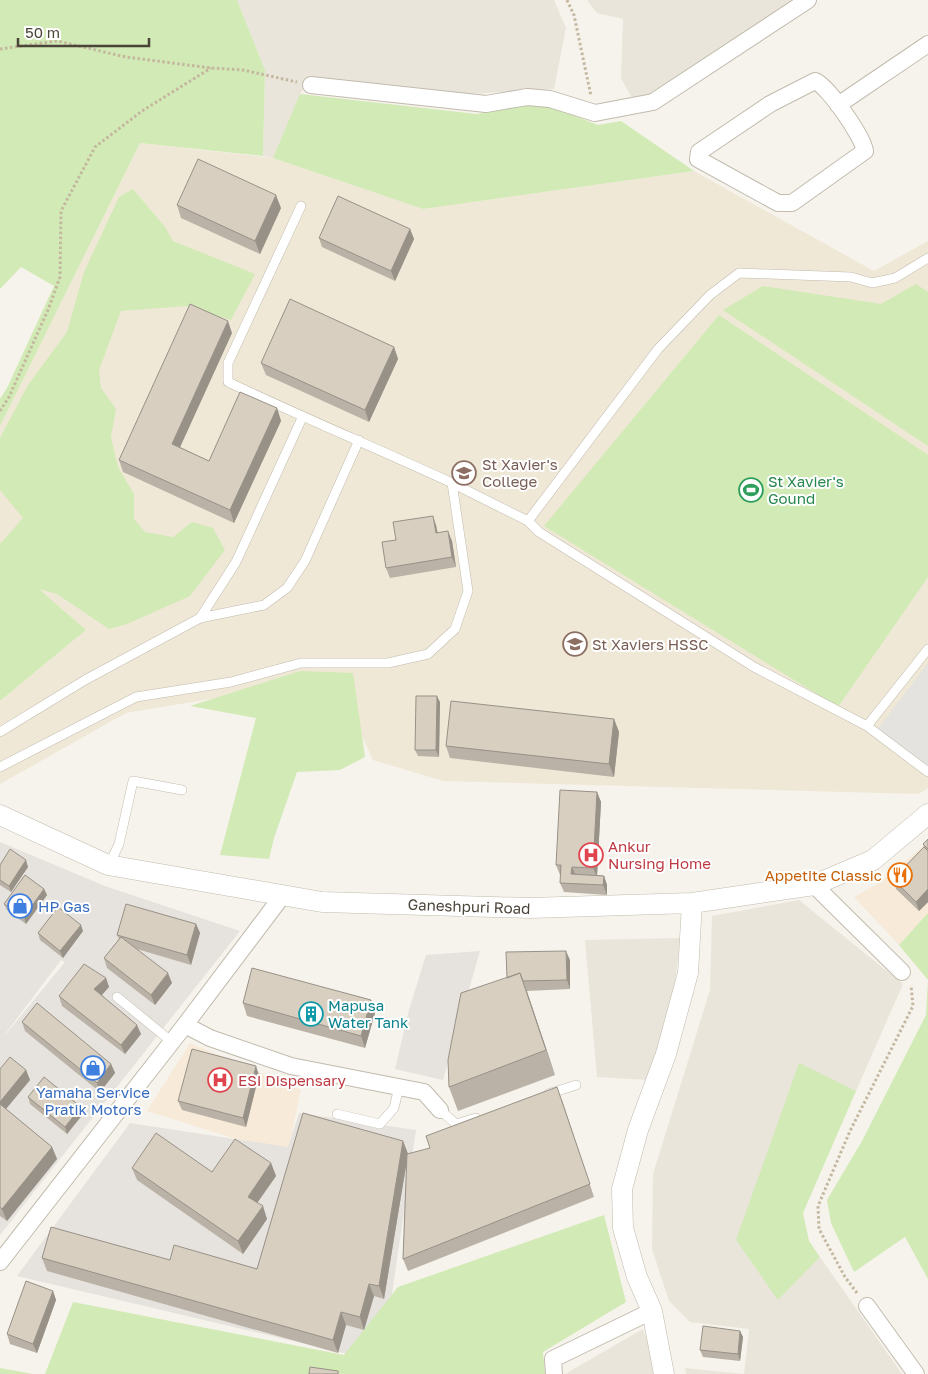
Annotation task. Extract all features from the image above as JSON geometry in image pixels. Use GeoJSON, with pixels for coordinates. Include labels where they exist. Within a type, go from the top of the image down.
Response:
{"type":"FeatureCollection","features":[{"type":"Feature","properties":{"kind":"street"},"geometry":{"type":"LineString","coordinates":[[311,85],[486,104],[527,97],[550,99],[595,113],[653,102],[808,0]]}},
{"type":"Feature","properties":{"kind":"street"},"geometry":{"type":"LineString","coordinates":[[838,105],[928,44]]}},
{"type":"Feature","properties":{"kind":"street"},"geometry":{"type":"LineString","coordinates":[[815,81],[822,86],[838,105],[865,151],[792,203],[778,203],[698,159],[699,152],[707,146],[770,104],[811,82],[815,81]]}},
{"type":"Feature","properties":{"kind":"street","name":"Ganeshpuri Road"},"geometry":{"type":"LineString","coordinates":[[0,815],[108,865],[322,902],[530,908],[692,903],[814,885],[873,860],[928,814]]}},
{"type":"Feature","properties":{"kind":"street"},"geometry":{"type":"LineString","coordinates":[[814,885],[902,972]]}},
{"type":"Feature","properties":{"kind":"street"},"geometry":{"type":"LineString","coordinates":[[0,1262],[172,1042],[283,895]]}},
{"type":"Feature","properties":{"kind":"street"},"geometry":{"type":"LineString","coordinates":[[664,1374],[652,1311],[637,1277],[623,1228],[622,1189],[638,1130],[666,1054],[688,973],[692,903]]}},
{"type":"Feature","properties":{"kind":"street"},"geometry":{"type":"LineString","coordinates":[[185,1025],[210,1038],[291,1066],[424,1092],[440,1110]]}},
{"type":"Feature","properties":{"kind":"street"},"geometry":{"type":"LineString","coordinates":[[867,1306],[916,1374]]}},
{"type":"Feature","properties":{"kind":"street"},"geometry":{"type":"LineString","coordinates":[[554,1374],[553,1359],[652,1311]]}},
{"type":"Feature","properties":{"kind":"lane"},"geometry":{"type":"LineString","coordinates":[[301,206],[228,363],[228,382],[302,418],[359,440],[528,520],[539,532],[754,666],[867,726],[928,772]]}},
{"type":"Feature","properties":{"kind":"lane"},"geometry":{"type":"LineString","coordinates":[[528,520],[658,349],[710,295],[740,273],[851,277],[872,283],[895,278],[928,258]]}},
{"type":"Feature","properties":{"kind":"lane"},"geometry":{"type":"LineString","coordinates":[[200,618],[236,562],[302,418]]}},
{"type":"Feature","properties":{"kind":"lane"},"geometry":{"type":"LineString","coordinates":[[0,732],[86,680],[200,618],[264,605],[287,588],[305,561],[359,440]]}},
{"type":"Feature","properties":{"kind":"lane"},"geometry":{"type":"LineString","coordinates":[[0,767],[136,697],[231,682],[301,663],[388,663],[428,654],[455,629],[468,591],[452,483]]}},
{"type":"Feature","properties":{"kind":"lane"},"geometry":{"type":"LineString","coordinates":[[867,726],[928,649]]}},
{"type":"Feature","properties":{"kind":"lane"},"geometry":{"type":"LineString","coordinates":[[108,865],[119,844],[133,781],[182,790]]}},
{"type":"Feature","properties":{"kind":"lane"},"geometry":{"type":"LineString","coordinates":[[117,997],[172,1042]]}},
{"type":"Feature","properties":{"kind":"lane"},"geometry":{"type":"LineString","coordinates":[[539,1097],[576,1085]]}},
{"type":"Feature","properties":{"kind":"lane"},"geometry":{"type":"LineString","coordinates":[[337,1114],[380,1124],[394,1108],[399,1087]]}},
{"type":"Feature","properties":{"kind":"lane"},"geometry":{"type":"LineString","coordinates":[[440,1110],[456,1124],[484,1115]]}},
{"type":"Feature","properties":{"kind":"path"},"geometry":{"type":"LineString","coordinates":[[567,0],[574,15],[595,113]]}},
{"type":"Feature","properties":{"kind":"path"},"geometry":{"type":"LineString","coordinates":[[0,49],[57,41],[126,57],[211,68],[243,70],[311,85]]}},
{"type":"Feature","properties":{"kind":"path"},"geometry":{"type":"LineString","coordinates":[[0,411],[9,397],[48,310],[60,277],[61,211],[95,147],[142,111],[211,68]]}},
{"type":"Feature","properties":{"kind":"path"},"geometry":{"type":"LineString","coordinates":[[867,1306],[845,1277],[819,1229],[818,1206],[850,1131],[913,1006],[912,986],[902,972]]}},
{"type":"Feature","properties":{"kind":"shaded area"},"geometry":{"type":"Polygon","coordinates":[[[237,0],[554,0],[566,28],[554,89],[468,94],[307,79],[273,158],[263,156],[265,70],[237,0]]]}},
{"type":"Feature","properties":{"kind":"shaded area"},"geometry":{"type":"Polygon","coordinates":[[[587,0],[804,0],[659,95],[633,100],[621,78],[623,19],[597,13],[587,0]]]}},
{"type":"Feature","properties":{"kind":"shaded area","name":"St Xavier's College"},"geometry":{"type":"Polygon","coordinates":[[[140,143],[273,158],[423,209],[694,171],[874,271],[928,241],[928,788],[918,794],[443,781],[373,760],[335,678],[126,713],[0,784],[0,701],[86,630],[0,555],[0,426],[140,143]]]}},
{"type":"Feature","properties":{"kind":"shaded area"},"geometry":{"type":"Polygon","coordinates":[[[928,663],[928,766],[878,729],[928,663]]]}},
{"type":"Feature","properties":{"kind":"shaded area"},"geometry":{"type":"Polygon","coordinates":[[[0,842],[105,886],[240,931],[0,1235],[0,842]],[[61,960],[6,1034],[65,962],[61,960]]]}},
{"type":"Feature","properties":{"kind":"shaded area"},"geometry":{"type":"Polygon","coordinates":[[[928,842],[928,913],[899,945],[854,897],[880,882],[928,842]]]}},
{"type":"Feature","properties":{"kind":"shaded area"},"geometry":{"type":"Polygon","coordinates":[[[799,900],[903,984],[856,1091],[800,1064],[777,1300],[820,1257],[902,1374],[744,1374],[749,1329],[690,1322],[669,1301],[652,1249],[653,1174],[710,990],[712,916],[799,900]]]}},
{"type":"Feature","properties":{"kind":"shaded area"},"geometry":{"type":"Polygon","coordinates":[[[681,938],[669,1023],[648,1080],[597,1077],[585,940],[681,938]]]}},
{"type":"Feature","properties":{"kind":"shaded area"},"geometry":{"type":"Polygon","coordinates":[[[480,951],[443,1080],[395,1069],[409,1010],[426,955],[480,951]]]}},
{"type":"Feature","properties":{"kind":"shaded area"},"geometry":{"type":"Polygon","coordinates":[[[190,1043],[301,1090],[287,1155],[147,1111],[190,1043]]]}},
{"type":"Feature","properties":{"kind":"shaded area"},"geometry":{"type":"Polygon","coordinates":[[[299,1113],[416,1130],[382,1362],[17,1276],[130,1123],[288,1147],[299,1113]]]}},
{"type":"Feature","properties":{"kind":"shaded area"},"geometry":{"type":"Polygon","coordinates":[[[643,1329],[659,1374],[565,1374],[643,1329]]]}},
{"type":"Feature","properties":{"kind":"shaded area"},"geometry":{"type":"Polygon","coordinates":[[[685,1368],[744,1374],[686,1374],[685,1368]]]}},
{"type":"Feature","properties":{"kind":"green space"},"geometry":{"type":"Polygon","coordinates":[[[0,0],[237,0],[265,70],[263,156],[140,143],[0,426],[0,399],[7,388],[54,286],[21,267],[0,289],[0,0]]]}},
{"type":"Feature","properties":{"kind":"green space"},"geometry":{"type":"Polygon","coordinates":[[[300,94],[477,114],[517,104],[550,106],[598,125],[621,121],[694,171],[423,209],[273,158],[300,94]]]}},
{"type":"Feature","properties":{"kind":"green space"},"geometry":{"type":"Polygon","coordinates":[[[133,189],[165,227],[173,241],[255,274],[231,320],[186,306],[121,311],[99,370],[101,388],[116,409],[111,437],[118,467],[134,494],[134,519],[145,532],[173,537],[192,522],[213,528],[225,550],[190,596],[127,624],[109,629],[57,594],[39,589],[86,630],[0,701],[0,544],[23,518],[0,490],[0,438],[28,385],[67,332],[84,272],[119,197],[133,189]]]}},
{"type":"Feature","properties":{"kind":"green space"},"geometry":{"type":"Polygon","coordinates":[[[916,284],[928,292],[928,446],[723,310],[763,286],[881,304],[916,284]]]}},
{"type":"Feature","properties":{"kind":"green space","name":"St Xavier's Gound"},"geometry":{"type":"Polygon","coordinates":[[[719,315],[928,455],[928,577],[838,707],[544,526],[719,315]]]}},
{"type":"Feature","properties":{"kind":"green space"},"geometry":{"type":"Polygon","coordinates":[[[300,671],[353,673],[365,757],[340,770],[297,772],[274,838],[269,859],[220,855],[256,718],[190,706],[300,671]]]}},
{"type":"Feature","properties":{"kind":"green space"},"geometry":{"type":"Polygon","coordinates":[[[928,913],[928,980],[899,945],[928,913]]]}},
{"type":"Feature","properties":{"kind":"green space"},"geometry":{"type":"Polygon","coordinates":[[[928,980],[928,1279],[905,1237],[854,1272],[831,1223],[827,1200],[862,1141],[926,1015],[928,980]]]}},
{"type":"Feature","properties":{"kind":"green space"},"geometry":{"type":"Polygon","coordinates":[[[799,1063],[856,1091],[803,1213],[809,1241],[820,1257],[778,1300],[736,1240],[799,1063]]]}},
{"type":"Feature","properties":{"kind":"green space"},"geometry":{"type":"Polygon","coordinates":[[[604,1215],[626,1302],[543,1352],[545,1374],[45,1374],[73,1302],[344,1355],[398,1287],[604,1215]]]}},
{"type":"Feature","properties":{"kind":"green space"},"geometry":{"type":"Polygon","coordinates":[[[0,1368],[33,1374],[0,1374],[0,1368]]]}},
{"type":"Feature","properties":{"kind":"building"},"geometry":{"type":"Polygon","coordinates":[[[198,159],[276,195],[255,241],[177,205],[198,159]]]}},
{"type":"Feature","properties":{"kind":"building"},"geometry":{"type":"Polygon","coordinates":[[[338,196],[410,229],[391,271],[319,238],[338,196]]]}},
{"type":"Feature","properties":{"kind":"building"},"geometry":{"type":"Polygon","coordinates":[[[290,299],[394,347],[365,410],[261,363],[290,299]]]}},
{"type":"Feature","properties":{"kind":"building"},"geometry":{"type":"Polygon","coordinates":[[[190,304],[228,321],[172,444],[209,461],[240,392],[277,408],[230,510],[119,460],[190,304]]]}},
{"type":"Feature","properties":{"kind":"building"},"geometry":{"type":"Polygon","coordinates":[[[433,516],[436,533],[448,531],[452,557],[386,568],[382,542],[396,540],[393,522],[433,516]]]}},
{"type":"Feature","properties":{"kind":"building"},"geometry":{"type":"Polygon","coordinates":[[[416,696],[437,696],[436,750],[415,750],[416,696]]]}},
{"type":"Feature","properties":{"kind":"building"},"geometry":{"type":"Polygon","coordinates":[[[451,701],[614,719],[609,764],[446,746],[451,701]]]}},
{"type":"Feature","properties":{"kind":"building"},"geometry":{"type":"Polygon","coordinates":[[[560,790],[597,792],[593,868],[572,867],[571,874],[604,876],[603,885],[560,883],[561,865],[556,865],[560,790]]]}},
{"type":"Feature","properties":{"kind":"building"},"geometry":{"type":"Polygon","coordinates":[[[928,839],[928,849],[923,844],[928,839]]]}},
{"type":"Feature","properties":{"kind":"building"},"geometry":{"type":"Polygon","coordinates":[[[924,847],[928,851],[928,889],[916,902],[893,879],[924,847]]]}},
{"type":"Feature","properties":{"kind":"building"},"geometry":{"type":"Polygon","coordinates":[[[10,849],[26,860],[9,886],[0,880],[0,865],[10,849]]]}},
{"type":"Feature","properties":{"kind":"building"},"geometry":{"type":"Polygon","coordinates":[[[25,875],[44,889],[24,917],[4,904],[25,875]]]}},
{"type":"Feature","properties":{"kind":"building"},"geometry":{"type":"Polygon","coordinates":[[[126,904],[196,924],[187,955],[117,935],[126,904]]]}},
{"type":"Feature","properties":{"kind":"building"},"geometry":{"type":"Polygon","coordinates":[[[58,907],[81,925],[60,951],[38,933],[58,907]]]}},
{"type":"Feature","properties":{"kind":"building"},"geometry":{"type":"Polygon","coordinates":[[[121,937],[168,973],[151,995],[104,958],[121,937]]]}},
{"type":"Feature","properties":{"kind":"building"},"geometry":{"type":"Polygon","coordinates":[[[566,951],[567,980],[523,981],[520,973],[507,978],[506,952],[566,951]]]}},
{"type":"Feature","properties":{"kind":"building"},"geometry":{"type":"Polygon","coordinates":[[[84,964],[106,978],[94,989],[137,1025],[121,1045],[59,996],[84,964]]]}},
{"type":"Feature","properties":{"kind":"building","name":"Mapusa Water Tank"},"geometry":{"type":"Polygon","coordinates":[[[252,968],[371,1000],[361,1036],[243,1003],[252,968]]]}},
{"type":"Feature","properties":{"kind":"building"},"geometry":{"type":"Polygon","coordinates":[[[520,973],[546,1050],[449,1087],[448,1060],[461,993],[520,973]]]}},
{"type":"Feature","properties":{"kind":"building"},"geometry":{"type":"Polygon","coordinates":[[[37,1003],[111,1064],[97,1083],[22,1022],[37,1003]]]}},
{"type":"Feature","properties":{"kind":"building"},"geometry":{"type":"Polygon","coordinates":[[[192,1049],[256,1066],[243,1118],[178,1101],[192,1049]]]}},
{"type":"Feature","properties":{"kind":"building"},"geometry":{"type":"Polygon","coordinates":[[[10,1057],[26,1070],[0,1102],[0,1069],[10,1057]]]}},
{"type":"Feature","properties":{"kind":"building"},"geometry":{"type":"Polygon","coordinates":[[[44,1077],[81,1107],[65,1127],[28,1097],[44,1077]]]}},
{"type":"Feature","properties":{"kind":"building"},"geometry":{"type":"Polygon","coordinates":[[[557,1087],[590,1184],[403,1259],[407,1154],[430,1148],[426,1136],[557,1087]]]}},
{"type":"Feature","properties":{"kind":"building"},"geometry":{"type":"Polygon","coordinates":[[[0,1104],[52,1147],[2,1209],[0,1207],[0,1104]]]}},
{"type":"Feature","properties":{"kind":"building"},"geometry":{"type":"Polygon","coordinates":[[[303,1113],[403,1141],[379,1286],[369,1284],[360,1317],[341,1312],[333,1340],[42,1258],[51,1227],[170,1260],[174,1245],[257,1269],[303,1113]]]}},
{"type":"Feature","properties":{"kind":"building"},"geometry":{"type":"Polygon","coordinates":[[[156,1133],[212,1172],[235,1139],[271,1163],[248,1197],[263,1206],[238,1241],[132,1168],[156,1133]]]}},
{"type":"Feature","properties":{"kind":"building"},"geometry":{"type":"Polygon","coordinates":[[[26,1281],[53,1291],[33,1344],[7,1334],[26,1281]]]}},
{"type":"Feature","properties":{"kind":"building"},"geometry":{"type":"Polygon","coordinates":[[[703,1326],[740,1331],[738,1354],[700,1350],[703,1326]]]}},
{"type":"Feature","properties":{"kind":"building"},"geometry":{"type":"Polygon","coordinates":[[[310,1367],[338,1371],[338,1374],[309,1374],[310,1367]]]}},
{"type":"Feature","properties":{"kind":"place","name":"St Xavier's College"},"geometry":{"type":"Point","coordinates":[464,473]}},
{"type":"Feature","properties":{"kind":"place","name":"St Xavier's Gound"},"geometry":{"type":"Point","coordinates":[751,490]}},
{"type":"Feature","properties":{"kind":"place","name":"St Xaviers HSSC"},"geometry":{"type":"Point","coordinates":[575,644]}},
{"type":"Feature","properties":{"kind":"place","name":"Ankur Nursing Home"},"geometry":{"type":"Point","coordinates":[591,855]}},
{"type":"Feature","properties":{"kind":"place","name":"Appetite Classic"},"geometry":{"type":"Point","coordinates":[900,875]}},
{"type":"Feature","properties":{"kind":"place","name":"HP Gas"},"geometry":{"type":"Point","coordinates":[20,906]}},
{"type":"Feature","properties":{"kind":"place","name":"Mapusa Water Tank"},"geometry":{"type":"Point","coordinates":[311,1014]}},
{"type":"Feature","properties":{"kind":"place","name":"Yamaha Service Pratik Motors"},"geometry":{"type":"Point","coordinates":[93,1068]}},
{"type":"Feature","properties":{"kind":"place","name":"ESI Dispensary"},"geometry":{"type":"Point","coordinates":[220,1080]}}]}
